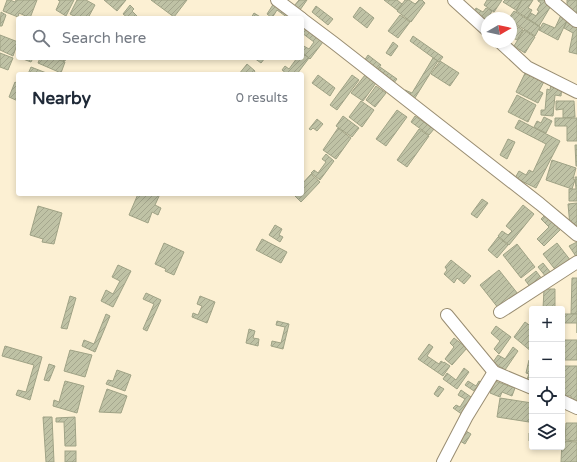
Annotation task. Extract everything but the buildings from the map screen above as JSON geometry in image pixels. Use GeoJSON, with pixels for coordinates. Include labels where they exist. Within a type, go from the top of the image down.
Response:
{"type":"FeatureCollection","features":[{"type":"Feature","properties":{"kind":"street"},"geometry":{"type":"LineString","coordinates":[[277,0],[299,16]]}},
{"type":"Feature","properties":{"kind":"street"},"geometry":{"type":"LineString","coordinates":[[454,0],[481,25]]}},
{"type":"Feature","properties":{"kind":"street"},"geometry":{"type":"LineString","coordinates":[[551,0],[576,21],[577,20]]}},
{"type":"Feature","properties":{"kind":"street"},"geometry":{"type":"LineString","coordinates":[[304,20],[540,204],[577,235]]}},
{"type":"Feature","properties":{"kind":"street"},"geometry":{"type":"LineString","coordinates":[[506,48],[527,67],[577,92]]}},
{"type":"Feature","properties":{"kind":"street"},"geometry":{"type":"LineString","coordinates":[[500,312],[577,262]]}},
{"type":"Feature","properties":{"kind":"street"},"geometry":{"type":"LineString","coordinates":[[446,315],[494,372],[529,387]]}},
{"type":"Feature","properties":{"kind":"street"},"geometry":{"type":"LineString","coordinates":[[443,462],[467,416],[494,372]]}},
{"type":"Feature","properties":{"kind":"street"},"geometry":{"type":"LineString","coordinates":[[565,402],[577,408]]}}]}
